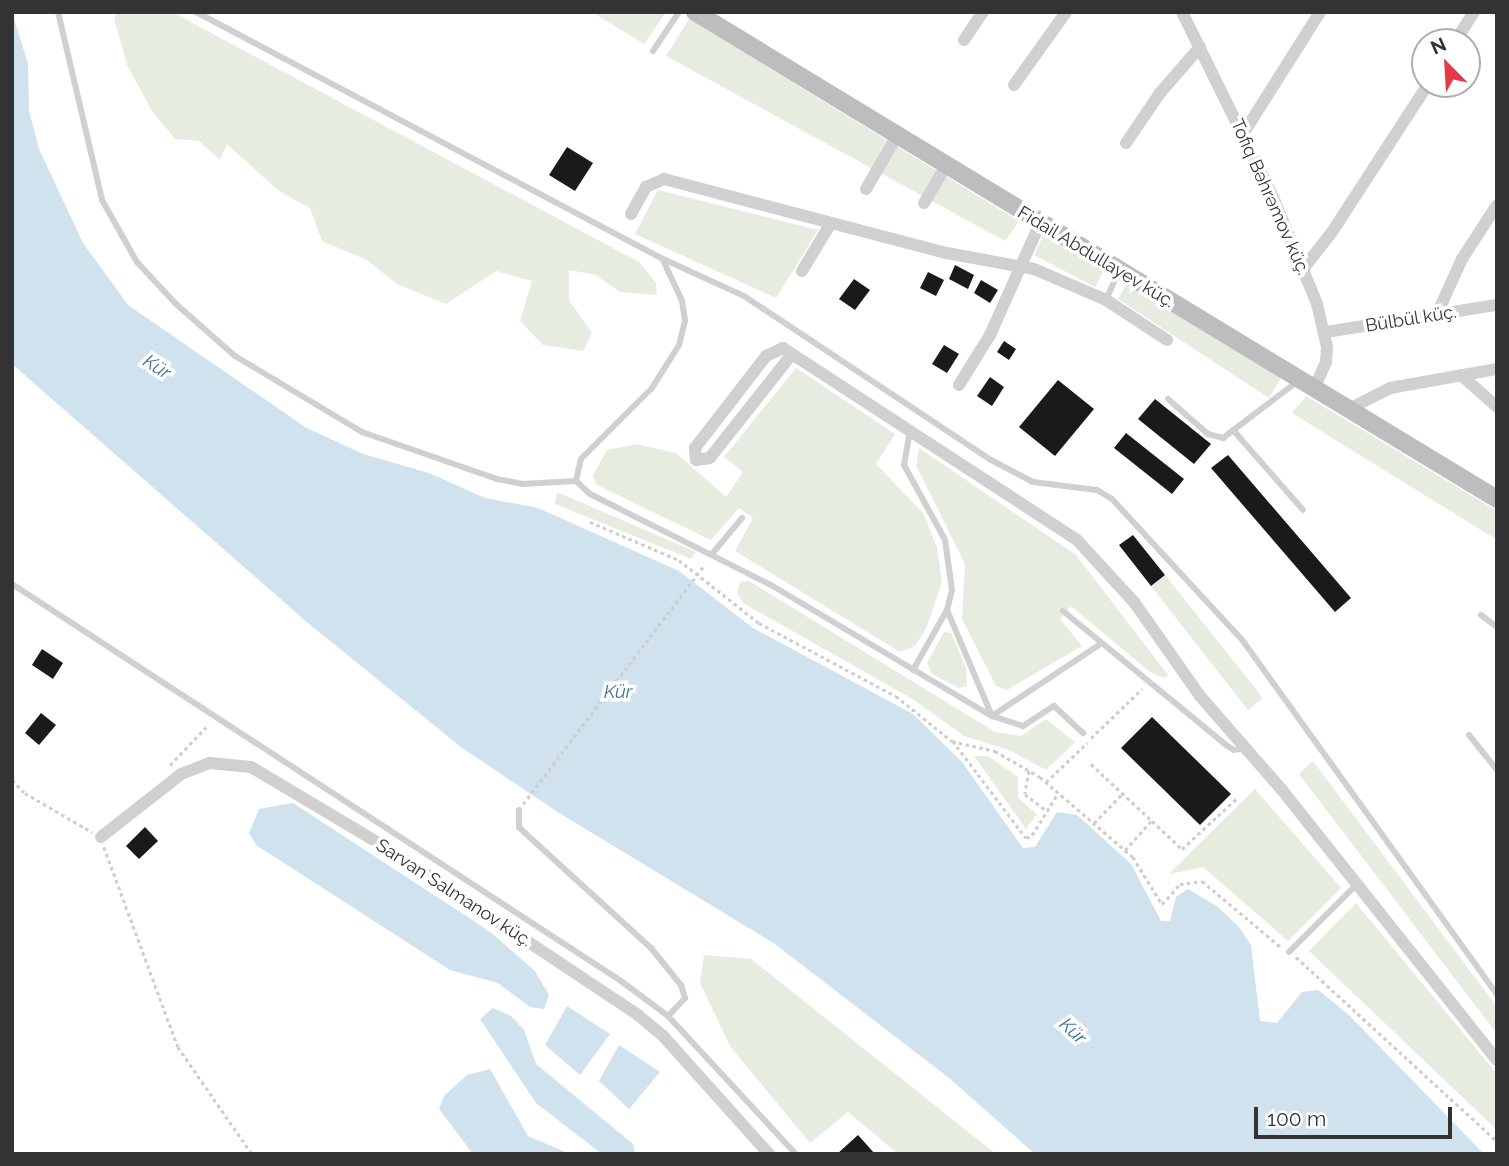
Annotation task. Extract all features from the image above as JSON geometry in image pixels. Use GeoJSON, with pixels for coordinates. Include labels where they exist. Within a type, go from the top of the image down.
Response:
{"type":"FeatureCollection","features":[{"type":"Feature","properties":{"kind":"street","name":"Fidail Abdullayev küç."},"geometry":{"type":"LineString","coordinates":[[695,12],[1497,499]]}},
{"type":"Feature","properties":{"kind":"street"},"geometry":{"type":"LineString","coordinates":[[964,40],[983,12]]}},
{"type":"Feature","properties":{"kind":"street"},"geometry":{"type":"LineString","coordinates":[[1014,85],[1066,12]]}},
{"type":"Feature","properties":{"kind":"street","name":"Tofiq Bəhrəmov küç."},"geometry":{"type":"LineString","coordinates":[[1182,12],[1243,134],[1303,269],[1326,332],[1326,362],[1307,384]]}},
{"type":"Feature","properties":{"kind":"street"},"geometry":{"type":"LineString","coordinates":[[1243,134],[1320,12]]}},
{"type":"Feature","properties":{"kind":"street"},"geometry":{"type":"LineString","coordinates":[[1464,28],[1474,12]]}},
{"type":"Feature","properties":{"kind":"street"},"geometry":{"type":"LineString","coordinates":[[1126,143],[1160,93],[1200,47]]}},
{"type":"Feature","properties":{"kind":"street"},"geometry":{"type":"LineString","coordinates":[[1303,269],[1332,232],[1419,98]]}},
{"type":"Feature","properties":{"kind":"street"},"geometry":{"type":"LineString","coordinates":[[866,189],[897,136]]}},
{"type":"Feature","properties":{"kind":"street"},"geometry":{"type":"LineString","coordinates":[[924,203],[946,166]]}},
{"type":"Feature","properties":{"kind":"street"},"geometry":{"type":"LineString","coordinates":[[631,214],[646,187],[664,179],[947,253],[1018,264],[1106,300],[1167,340]]}},
{"type":"Feature","properties":{"kind":"street"},"geometry":{"type":"LineString","coordinates":[[1437,314],[1462,260],[1497,205]]}},
{"type":"Feature","properties":{"kind":"street"},"geometry":{"type":"LineString","coordinates":[[802,271],[831,223]]}},
{"type":"Feature","properties":{"kind":"street"},"geometry":{"type":"LineString","coordinates":[[958,385],[990,335],[1018,264],[1040,223]]}},
{"type":"Feature","properties":{"kind":"street","name":"Bülbül küç."},"geometry":{"type":"LineString","coordinates":[[1326,332],[1497,305]]}},
{"type":"Feature","properties":{"kind":"street"},"geometry":{"type":"LineString","coordinates":[[792,354],[710,458],[696,460],[695,448],[766,356],[778,348],[792,354],[1090,550],[1244,748],[1497,1060]]}},
{"type":"Feature","properties":{"kind":"street"},"geometry":{"type":"LineString","coordinates":[[1349,409],[1390,388],[1497,369]]}},
{"type":"Feature","properties":{"kind":"street"},"geometry":{"type":"LineString","coordinates":[[1461,375],[1497,407]]}},
{"type":"Feature","properties":{"kind":"street","name":"Sarvan Salmanov küç."},"geometry":{"type":"LineString","coordinates":[[101,837],[181,774],[210,764],[251,767],[390,850],[638,1016],[664,1037],[769,1154]]}},
{"type":"Feature","properties":{"kind":"lane"},"geometry":{"type":"LineString","coordinates":[[58,12],[102,200],[137,262],[176,304],[235,356],[362,432],[497,479],[522,484],[576,481],[590,494],[712,554],[992,716],[1023,726],[1054,706],[1083,733]]}},
{"type":"Feature","properties":{"kind":"lane"},"geometry":{"type":"LineString","coordinates":[[196,12],[662,258],[776,315],[991,460],[1034,482],[1097,490],[1112,499],[1243,641],[1497,995]]}},
{"type":"Feature","properties":{"kind":"lane"},"geometry":{"type":"LineString","coordinates":[[653,51],[679,12]]}},
{"type":"Feature","properties":{"kind":"lane"},"geometry":{"type":"LineString","coordinates":[[576,481],[581,459],[652,388],[679,345],[685,321],[682,301],[662,258]]}},
{"type":"Feature","properties":{"kind":"lane"},"geometry":{"type":"LineString","coordinates":[[1106,300],[1119,271]]}},
{"type":"Feature","properties":{"kind":"lane"},"geometry":{"type":"LineString","coordinates":[[1168,399],[1213,438],[1233,430],[1307,384]]}},
{"type":"Feature","properties":{"kind":"lane"},"geometry":{"type":"LineString","coordinates":[[1233,430],[1303,510]]}},
{"type":"Feature","properties":{"kind":"lane"},"geometry":{"type":"LineString","coordinates":[[910,431],[904,465],[945,540],[952,590],[947,610],[913,670]]}},
{"type":"Feature","properties":{"kind":"lane"},"geometry":{"type":"LineString","coordinates":[[712,554],[742,518]]}},
{"type":"Feature","properties":{"kind":"lane"},"geometry":{"type":"LineString","coordinates":[[12,584],[525,917],[667,1016],[796,1154]]}},
{"type":"Feature","properties":{"kind":"lane"},"geometry":{"type":"LineString","coordinates":[[947,610],[992,716]]}},
{"type":"Feature","properties":{"kind":"lane"},"geometry":{"type":"LineString","coordinates":[[1063,611],[1100,645],[1226,745],[1234,750],[1244,748]]}},
{"type":"Feature","properties":{"kind":"lane"},"geometry":{"type":"LineString","coordinates":[[1481,615],[1497,627]]}},
{"type":"Feature","properties":{"kind":"lane"},"geometry":{"type":"LineString","coordinates":[[992,716],[1100,645]]}},
{"type":"Feature","properties":{"kind":"lane"},"geometry":{"type":"LineString","coordinates":[[1469,735],[1497,770]]}},
{"type":"Feature","properties":{"kind":"lane"},"geometry":{"type":"LineString","coordinates":[[519,810],[519,827],[651,948],[681,985],[685,998],[667,1016]]}},
{"type":"Feature","properties":{"kind":"lane"},"geometry":{"type":"LineString","coordinates":[[1289,952],[1356,885]]}},
{"type":"Feature","properties":{"kind":"path"},"geometry":{"type":"LineString","coordinates":[[590,522],[698,572],[759,623],[896,696],[952,741],[1021,835],[1032,835],[1058,793]]}},
{"type":"Feature","properties":{"kind":"path"},"geometry":{"type":"LineString","coordinates":[[519,810],[712,554]]}},
{"type":"Feature","properties":{"kind":"path"},"geometry":{"type":"LineString","coordinates":[[1046,782],[1149,682]]}},
{"type":"Feature","properties":{"kind":"path"},"geometry":{"type":"LineString","coordinates":[[952,741],[995,751],[1046,782],[1125,850],[1162,904],[1180,884],[1202,881],[1267,939],[1328,982],[1497,1141]]}},
{"type":"Feature","properties":{"kind":"path"},"geometry":{"type":"LineString","coordinates":[[1091,764],[1182,849],[1236,799]]}},
{"type":"Feature","properties":{"kind":"path"},"geometry":{"type":"LineString","coordinates":[[1029,771],[1025,794],[1047,811]]}},
{"type":"Feature","properties":{"kind":"path"},"geometry":{"type":"LineString","coordinates":[[12,780],[25,793],[101,837],[178,1047],[252,1154]]}},
{"type":"Feature","properties":{"kind":"path"},"geometry":{"type":"LineString","coordinates":[[1094,824],[1123,792]]}},
{"type":"Feature","properties":{"kind":"path"},"geometry":{"type":"LineString","coordinates":[[1125,850],[1152,821]]}},
{"type":"Feature","properties":{"kind":"shaded area"},"geometry":{"type":"Polygon","coordinates":[[[118,12],[172,12],[639,262],[656,283],[657,295],[620,292],[596,275],[569,270],[569,300],[592,333],[583,351],[543,345],[520,321],[532,281],[496,271],[446,304],[397,284],[367,260],[322,241],[310,208],[279,191],[227,144],[220,160],[199,141],[175,139],[152,111],[127,65],[114,18],[118,12]]]}},
{"type":"Feature","properties":{"kind":"shaded area"},"geometry":{"type":"Polygon","coordinates":[[[592,12],[666,12],[644,44],[592,12]]]}},
{"type":"Feature","properties":{"kind":"shaded area"},"geometry":{"type":"Polygon","coordinates":[[[689,19],[1019,221],[1005,241],[666,56],[689,19]]]}},
{"type":"Feature","properties":{"kind":"shaded area"},"geometry":{"type":"Polygon","coordinates":[[[658,190],[818,230],[776,298],[635,234],[658,190]]]}},
{"type":"Feature","properties":{"kind":"shaded area"},"geometry":{"type":"Polygon","coordinates":[[[1044,234],[1104,270],[1095,287],[1034,255],[1044,234]]]}},
{"type":"Feature","properties":{"kind":"shaded area"},"geometry":{"type":"Polygon","coordinates":[[[1127,283],[1281,378],[1269,398],[1118,299],[1127,283]]]}},
{"type":"Feature","properties":{"kind":"shaded area"},"geometry":{"type":"Polygon","coordinates":[[[796,368],[895,434],[876,464],[923,513],[937,547],[942,582],[926,629],[915,646],[900,652],[735,551],[753,518],[739,508],[711,540],[596,484],[593,475],[607,450],[636,444],[676,453],[726,497],[743,472],[724,457],[796,368]]]}},
{"type":"Feature","properties":{"kind":"shaded area"},"geometry":{"type":"Polygon","coordinates":[[[1306,396],[1497,511],[1497,540],[1292,413],[1306,396]]]}},
{"type":"Feature","properties":{"kind":"shaded area"},"geometry":{"type":"Polygon","coordinates":[[[919,448],[1076,555],[1168,675],[1164,678],[1150,672],[1071,606],[1060,619],[1082,646],[1007,690],[996,686],[962,619],[965,564],[916,465],[919,448]]]}},
{"type":"Feature","properties":{"kind":"shaded area"},"geometry":{"type":"Polygon","coordinates":[[[557,492],[696,552],[691,559],[555,504],[557,492]]]}},
{"type":"Feature","properties":{"kind":"shaded area"},"geometry":{"type":"Polygon","coordinates":[[[1165,575],[1263,698],[1248,710],[1151,586],[1165,575]]]}},
{"type":"Feature","properties":{"kind":"shaded area"},"geometry":{"type":"Polygon","coordinates":[[[749,581],[995,732],[1021,736],[1046,719],[1075,742],[1046,770],[1009,750],[964,736],[914,700],[743,603],[737,593],[740,582],[749,581]]]}},
{"type":"Feature","properties":{"kind":"shaded area"},"geometry":{"type":"Polygon","coordinates":[[[944,632],[951,633],[966,668],[967,686],[959,688],[932,674],[927,663],[944,632]]]}},
{"type":"Feature","properties":{"kind":"shaded area"},"geometry":{"type":"Polygon","coordinates":[[[974,756],[988,756],[1018,777],[1018,798],[1037,814],[1026,829],[974,756]]]}},
{"type":"Feature","properties":{"kind":"shaded area"},"geometry":{"type":"Polygon","coordinates":[[[1313,761],[1497,1007],[1497,1034],[1299,774],[1313,761]]]}},
{"type":"Feature","properties":{"kind":"shaded area"},"geometry":{"type":"Polygon","coordinates":[[[1255,789],[1341,888],[1288,941],[1203,867],[1169,874],[1255,789]]]}},
{"type":"Feature","properties":{"kind":"shaded area"},"geometry":{"type":"Polygon","coordinates":[[[1356,903],[1497,1074],[1497,1130],[1309,951],[1356,903]]]}},
{"type":"Feature","properties":{"kind":"shaded area"},"geometry":{"type":"Polygon","coordinates":[[[704,955],[751,959],[996,1154],[898,1154],[848,1112],[810,1143],[730,1046],[700,983],[704,955]]]}},
{"type":"Feature","properties":{"kind":"water","name":"Kür"},"geometry":{"type":"Polygon","coordinates":[[[12,12],[28,64],[29,111],[39,149],[83,243],[128,305],[305,427],[363,454],[429,473],[485,498],[538,508],[679,571],[753,628],[913,714],[962,762],[1023,848],[1035,847],[1057,812],[1077,815],[1131,864],[1161,921],[1170,921],[1176,897],[1188,889],[1218,907],[1239,927],[1251,945],[1260,1021],[1277,1023],[1302,992],[1318,990],[1348,1014],[1484,1154],[1035,1154],[949,1078],[775,944],[556,811],[461,747],[308,623],[12,364],[12,12]]]}},
{"type":"Feature","properties":{"kind":"water"},"geometry":{"type":"Polygon","coordinates":[[[293,803],[489,931],[535,971],[549,995],[544,1009],[530,1007],[498,983],[450,970],[256,845],[249,833],[259,809],[293,803]]]}},
{"type":"Feature","properties":{"kind":"water"},"geometry":{"type":"Polygon","coordinates":[[[567,1006],[610,1034],[580,1075],[545,1045],[567,1006]]]}},
{"type":"Feature","properties":{"kind":"water"},"geometry":{"type":"Polygon","coordinates":[[[493,1008],[511,1016],[524,1030],[536,1064],[633,1144],[635,1154],[602,1154],[536,1103],[480,1019],[493,1008]]]}},
{"type":"Feature","properties":{"kind":"water"},"geometry":{"type":"Polygon","coordinates":[[[619,1045],[660,1072],[629,1109],[599,1081],[619,1045]]]}},
{"type":"Feature","properties":{"kind":"water"},"geometry":{"type":"Polygon","coordinates":[[[490,1069],[528,1136],[570,1154],[473,1154],[439,1109],[444,1096],[467,1075],[490,1069]]]}},
{"type":"Feature","properties":{"kind":"building"},"geometry":{"type":"Polygon","coordinates":[[[567,147],[593,163],[575,191],[549,175],[567,147]]]}},
{"type":"Feature","properties":{"kind":"building"},"geometry":{"type":"Polygon","coordinates":[[[955,265],[974,275],[968,289],[949,279],[955,265]]]}},
{"type":"Feature","properties":{"kind":"building"},"geometry":{"type":"Polygon","coordinates":[[[928,272],[944,280],[936,296],[920,288],[928,272]]]}},
{"type":"Feature","properties":{"kind":"building"},"geometry":{"type":"Polygon","coordinates":[[[854,279],[870,290],[855,310],[839,299],[854,279]]]}},
{"type":"Feature","properties":{"kind":"building"},"geometry":{"type":"Polygon","coordinates":[[[981,280],[998,290],[990,303],[974,293],[981,280]]]}},
{"type":"Feature","properties":{"kind":"building"},"geometry":{"type":"Polygon","coordinates":[[[1004,341],[1016,349],[1009,360],[997,352],[1004,341]]]}},
{"type":"Feature","properties":{"kind":"building"},"geometry":{"type":"Polygon","coordinates":[[[944,345],[959,354],[947,373],[932,364],[944,345]]]}},
{"type":"Feature","properties":{"kind":"building"},"geometry":{"type":"Polygon","coordinates":[[[990,377],[1004,387],[992,406],[977,396],[990,377]]]}},
{"type":"Feature","properties":{"kind":"building"},"geometry":{"type":"Polygon","coordinates":[[[1058,380],[1094,409],[1055,456],[1019,427],[1058,380]]]}},
{"type":"Feature","properties":{"kind":"building"},"geometry":{"type":"Polygon","coordinates":[[[1155,399],[1211,444],[1194,464],[1138,419],[1155,399]]]}},
{"type":"Feature","properties":{"kind":"building"},"geometry":{"type":"Polygon","coordinates":[[[1126,433],[1184,479],[1172,494],[1114,448],[1126,433]]]}},
{"type":"Feature","properties":{"kind":"building"},"geometry":{"type":"Polygon","coordinates":[[[1228,455],[1351,598],[1335,612],[1211,468],[1228,455]]]}},
{"type":"Feature","properties":{"kind":"building"},"geometry":{"type":"Polygon","coordinates":[[[1133,535],[1165,575],[1151,586],[1119,545],[1133,535]]]}},
{"type":"Feature","properties":{"kind":"building"},"geometry":{"type":"Polygon","coordinates":[[[42,649],[63,663],[53,679],[32,665],[42,649]]]}},
{"type":"Feature","properties":{"kind":"building"},"geometry":{"type":"Polygon","coordinates":[[[41,713],[56,725],[39,745],[25,733],[41,713]]]}},
{"type":"Feature","properties":{"kind":"building"},"geometry":{"type":"Polygon","coordinates":[[[1152,717],[1231,794],[1200,825],[1121,748],[1152,717]]]}},
{"type":"Feature","properties":{"kind":"building"},"geometry":{"type":"Polygon","coordinates":[[[145,827],[158,841],[139,859],[126,846],[145,827]]]}},
{"type":"Feature","properties":{"kind":"building"},"geometry":{"type":"Polygon","coordinates":[[[858,1135],[875,1154],[837,1154],[858,1135]]]}}]}
